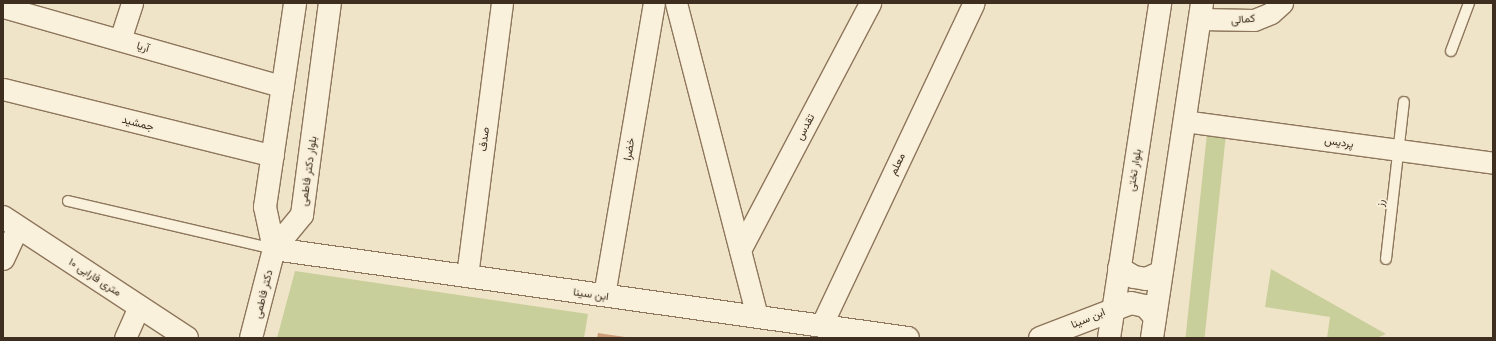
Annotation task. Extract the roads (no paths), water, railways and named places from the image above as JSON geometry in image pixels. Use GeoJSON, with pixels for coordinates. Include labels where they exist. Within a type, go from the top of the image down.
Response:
{"type":"FeatureCollection","features":[{"type":"Feature","properties":{"kind":"main road"},"geometry":{"type":"LineString","coordinates":[[274,249],[265,207],[295,3]]}},
{"type":"Feature","properties":{"kind":"main road","name":"بلوار دکتر فاطمی"},"geometry":{"type":"LineString","coordinates":[[274,249],[302,215],[330,3]]}},
{"type":"Feature","properties":{"kind":"main road","name":"بلوار تختی"},"geometry":{"type":"LineString","coordinates":[[1108,338],[1160,3]]}},
{"type":"Feature","properties":{"kind":"main road"},"geometry":{"type":"LineString","coordinates":[[1152,338],[1201,11]]}},
{"type":"Feature","properties":{"kind":"main road","name":"۱۰ متری فارابی"},"geometry":{"type":"LineString","coordinates":[[10,222],[187,338]]}},
{"type":"Feature","properties":{"kind":"main road","name":"ابن سینا"},"geometry":{"type":"LineString","coordinates":[[274,249],[821,326],[846,334],[908,338]]}},
{"type":"Feature","properties":{"kind":"main road","name":"دکتر فاطمی"},"geometry":{"type":"LineString","coordinates":[[252,338],[274,249]]}},
{"type":"Feature","properties":{"kind":"main road"},"geometry":{"type":"LineString","coordinates":[[1119,268],[1134,277],[1146,279],[1162,272]]}},
{"type":"Feature","properties":{"kind":"main road","name":"ابن سینا"},"geometry":{"type":"LineString","coordinates":[[1040,338],[1113,307],[1131,303],[1145,306],[1155,317]]}},
{"type":"Feature","properties":{"kind":"street"},"geometry":{"type":"LineString","coordinates":[[120,40],[132,3]]}},
{"type":"Feature","properties":{"kind":"street","name":"صدف"},"geometry":{"type":"LineString","coordinates":[[467,276],[502,3]]}},
{"type":"Feature","properties":{"kind":"street","name":"خضرا"},"geometry":{"type":"LineString","coordinates":[[604,296],[654,3]]}},
{"type":"Feature","properties":{"kind":"street"},"geometry":{"type":"LineString","coordinates":[[676,3],[756,317]]}},
{"type":"Feature","properties":{"kind":"street"},"geometry":{"type":"LineString","coordinates":[[682,28],[692,3]]}},
{"type":"Feature","properties":{"kind":"street","name":"تقدس"},"geometry":{"type":"LineString","coordinates":[[740,250],[870,3]]}},
{"type":"Feature","properties":{"kind":"street","name":"معلم"},"geometry":{"type":"LineString","coordinates":[[821,326],[974,3]]}},
{"type":"Feature","properties":{"kind":"street","name":"کمالی"},"geometry":{"type":"LineString","coordinates":[[1201,11],[1254,20],[1271,13],[1282,3]]}},
{"type":"Feature","properties":{"kind":"street","name":"آریا"},"geometry":{"type":"LineString","coordinates":[[3,7],[283,87]]}},
{"type":"Feature","properties":{"kind":"street","name":"جمشید"},"geometry":{"type":"LineString","coordinates":[[3,89],[273,156]]}},
{"type":"Feature","properties":{"kind":"street","name":"پردیس"},"geometry":{"type":"LineString","coordinates":[[1184,121],[1493,163]]}},
{"type":"Feature","properties":{"kind":"street"},"geometry":{"type":"LineString","coordinates":[[3,259],[10,222]]}},
{"type":"Feature","properties":{"kind":"street"},"geometry":{"type":"LineString","coordinates":[[125,338],[139,306]]}},
{"type":"Feature","properties":{"kind":"lane"},"geometry":{"type":"LineString","coordinates":[[1451,51],[1469,3]]}},
{"type":"Feature","properties":{"kind":"lane","name":"رز"},"geometry":{"type":"LineString","coordinates":[[1386,259],[1404,102]]}},
{"type":"Feature","properties":{"kind":"lane"},"geometry":{"type":"LineString","coordinates":[[68,200],[274,249]]}}]}
